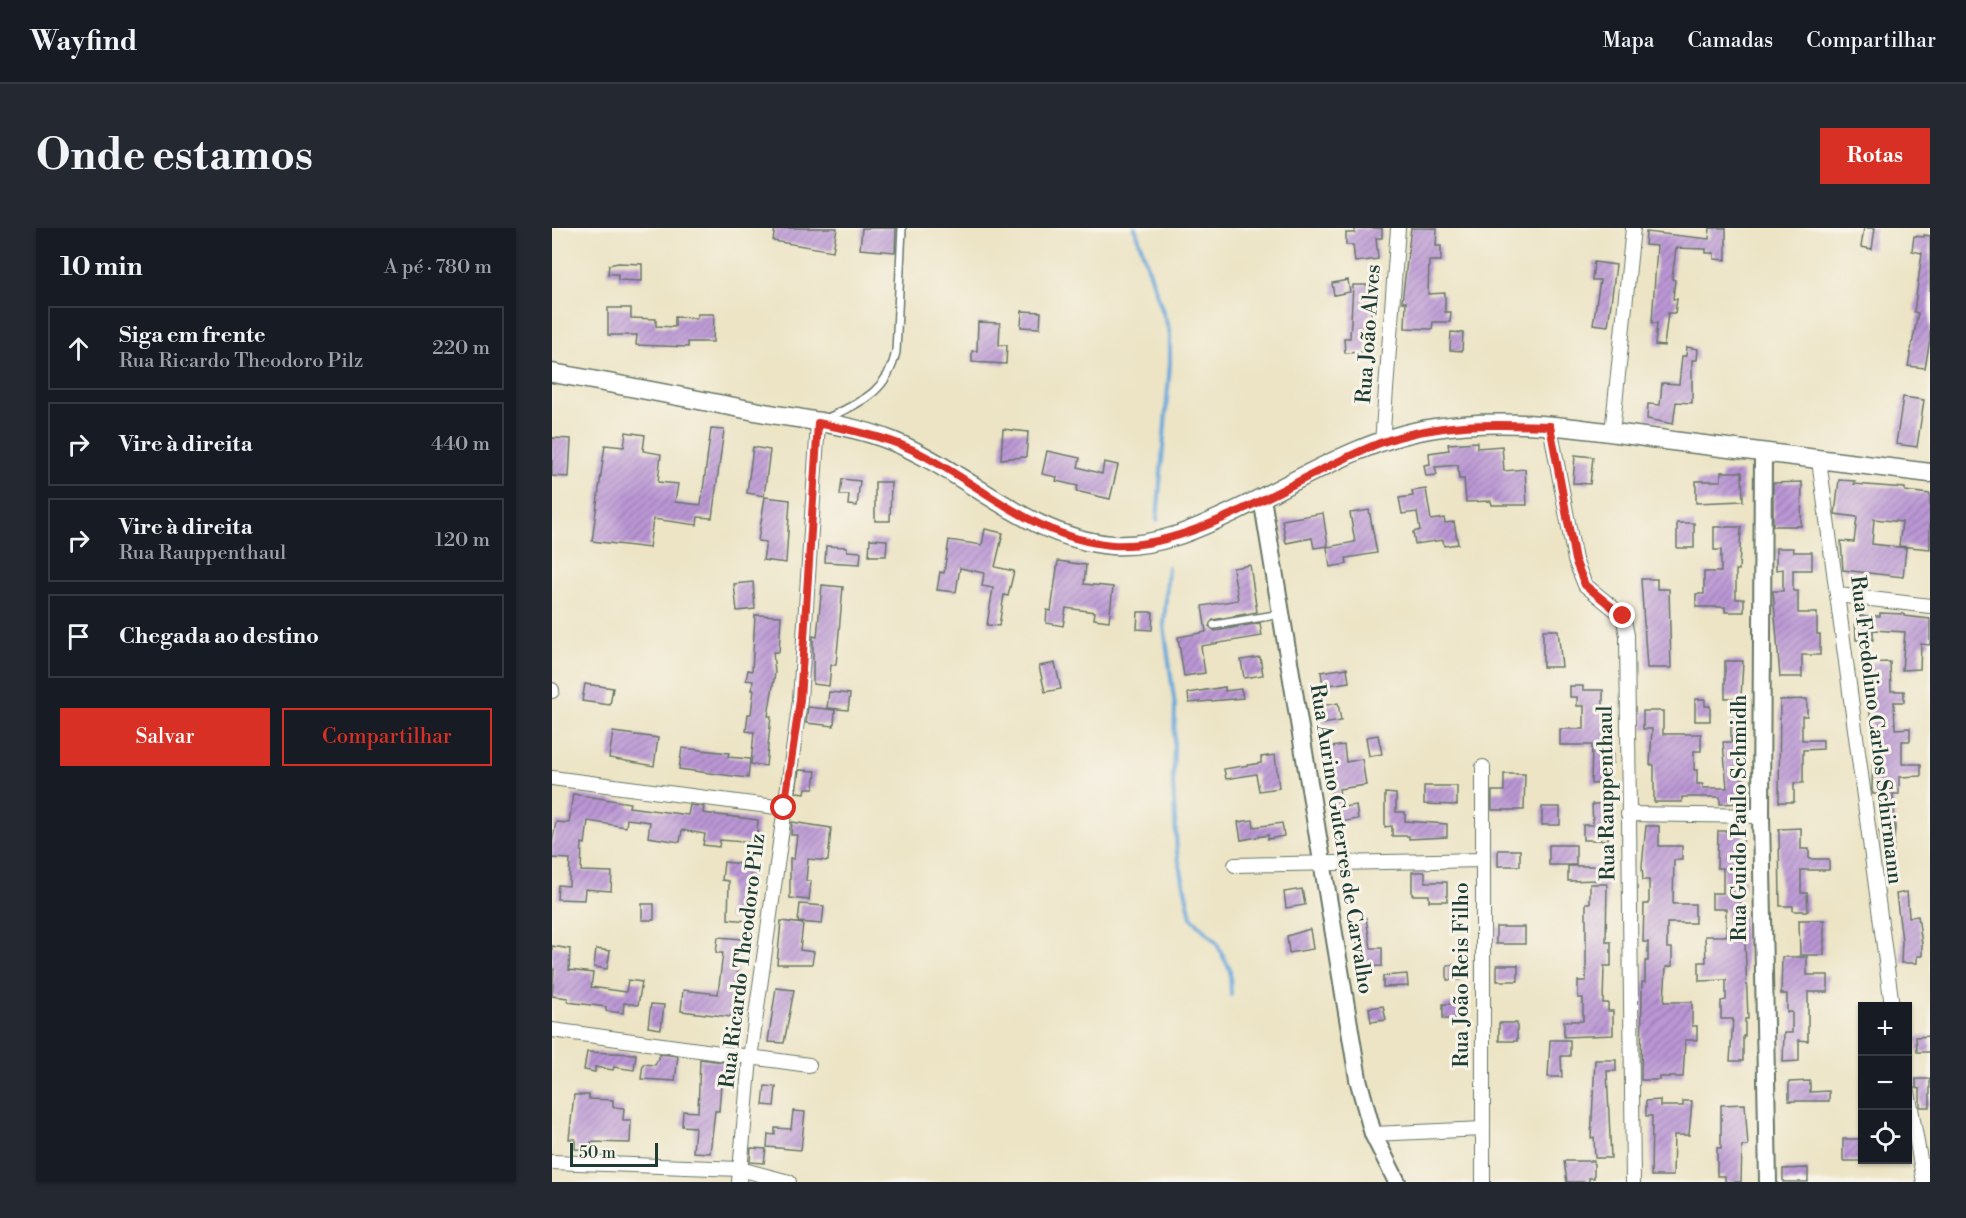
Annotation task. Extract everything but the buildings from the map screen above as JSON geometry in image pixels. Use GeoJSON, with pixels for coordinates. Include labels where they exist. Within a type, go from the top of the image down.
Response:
{"type":"FeatureCollection","features":[{"type":"Feature","properties":{"kind":"main road"},"geometry":{"type":"LineString","coordinates":[[552,373],[818,423],[888,439],[922,454],[1011,511],[1068,536],[1112,545],[1142,543],[1186,534],[1323,467],[1382,442],[1433,428],[1486,424],[1550,426],[1930,473]]}},
{"type":"Feature","properties":{"kind":"street","name":"Rua João Alves"},"geometry":{"type":"LineString","coordinates":[[1382,442],[1398,228]]}},
{"type":"Feature","properties":{"kind":"street"},"geometry":{"type":"LineString","coordinates":[[1612,433],[1633,228]]}},
{"type":"Feature","properties":{"kind":"street","name":"Rua Ricardo Theodoro Pilz"},"geometry":{"type":"LineString","coordinates":[[739,1176],[750,1058],[800,700],[818,423]]}},
{"type":"Feature","properties":{"kind":"street","name":"Rua Rauppenthaul"},"geometry":{"type":"LineString","coordinates":[[1550,426],[1575,560],[1585,585],[1623,616],[1625,626],[1634,1182]]}},
{"type":"Feature","properties":{"kind":"street","name":"Rua Guido Paulo Schmidh"},"geometry":{"type":"LineString","coordinates":[[1763,453],[1761,816],[1768,1182]]}},
{"type":"Feature","properties":{"kind":"street","name":"Rua Fredolino Carlos Schirmann"},"geometry":{"type":"LineString","coordinates":[[1819,460],[1891,1002]]}},
{"type":"Feature","properties":{"kind":"street","name":"Rua Aurino Guterres de Carvalho"},"geometry":{"type":"LineString","coordinates":[[1262,498],[1358,1078],[1372,1134],[1397,1182]]}},
{"type":"Feature","properties":{"kind":"street"},"geometry":{"type":"LineString","coordinates":[[1838,595],[1930,606]]}},
{"type":"Feature","properties":{"kind":"street","name":"Rua João Reis Filho"},"geometry":{"type":"LineString","coordinates":[[1483,767],[1483,1182]]}},
{"type":"Feature","properties":{"kind":"street"},"geometry":{"type":"LineString","coordinates":[[552,778],[784,808]]}},
{"type":"Feature","properties":{"kind":"street"},"geometry":{"type":"LineString","coordinates":[[1628,814],[1761,816]]}},
{"type":"Feature","properties":{"kind":"street"},"geometry":{"type":"LineString","coordinates":[[1235,864],[1483,860]]}},
{"type":"Feature","properties":{"kind":"street"},"geometry":{"type":"LineString","coordinates":[[552,1030],[809,1065]]}},
{"type":"Feature","properties":{"kind":"street"},"geometry":{"type":"LineString","coordinates":[[1911,1110],[1924,1182]]}},
{"type":"Feature","properties":{"kind":"street"},"geometry":{"type":"LineString","coordinates":[[1372,1134],[1483,1130]]}},
{"type":"Feature","properties":{"kind":"street"},"geometry":{"type":"LineString","coordinates":[[552,1162],[789,1182]]}},
{"type":"Feature","properties":{"kind":"lane"},"geometry":{"type":"LineString","coordinates":[[818,423],[862,402],[878,389],[892,369],[897,341],[902,228]]}},
{"type":"Feature","properties":{"kind":"lane"},"geometry":{"type":"LineString","coordinates":[[1214,625],[1281,614]]}},
{"type":"Feature","properties":{"kind":"waterway"},"geometry":{"type":"LineString","coordinates":[[1135,228],[1170,333],[1170,364],[1157,520]]}},
{"type":"Feature","properties":{"kind":"waterway"},"geometry":{"type":"LineString","coordinates":[[1168,567],[1164,626],[1175,706],[1173,785],[1177,852],[1191,917],[1216,942],[1230,970],[1231,995]]}},
{"type":"Feature","properties":{"kind":"route"},"geometry":{"type":"LineString","coordinates":[[784,808],[800,700],[818,423],[888,439],[922,454],[1011,511],[1068,536],[1112,545],[1142,543],[1186,534],[1323,467],[1382,442],[1433,428],[1486,424],[1550,426],[1575,560],[1585,585],[1623,616]]}}]}
